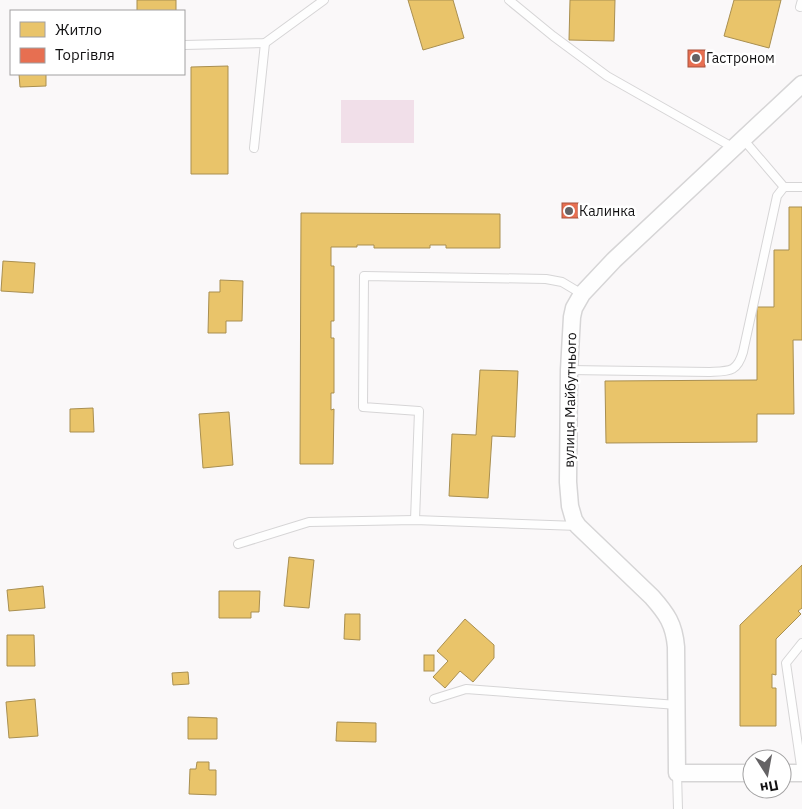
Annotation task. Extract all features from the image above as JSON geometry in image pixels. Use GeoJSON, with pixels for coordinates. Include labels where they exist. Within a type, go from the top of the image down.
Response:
{"type":"FeatureCollection","features":[{"type":"Feature","properties":{"kind":"street","name":"вулиця Майбутнього"},"geometry":{"type":"LineString","coordinates":[[678,773],[675,635],[669,620],[663,609],[652,597],[578,526],[570,506],[568,488],[569,370],[572,317],[574,308],[582,294],[614,260],[802,84]]}},
{"type":"Feature","properties":{"kind":"street"},"geometry":{"type":"LineString","coordinates":[[678,773],[742,773]]}},
{"type":"Feature","properties":{"kind":"lane"},"geometry":{"type":"LineString","coordinates":[[185,45],[265,43],[324,0]]}},
{"type":"Feature","properties":{"kind":"lane"},"geometry":{"type":"LineString","coordinates":[[509,0],[607,76],[738,143],[784,187],[802,187]]}},
{"type":"Feature","properties":{"kind":"lane"},"geometry":{"type":"LineString","coordinates":[[254,148],[265,43]]}},
{"type":"Feature","properties":{"kind":"lane"},"geometry":{"type":"LineString","coordinates":[[569,370],[716,372],[729,371],[738,366],[744,352],[776,196],[784,187]]}},
{"type":"Feature","properties":{"kind":"lane"},"geometry":{"type":"LineString","coordinates":[[415,520],[419,411],[363,407],[364,276],[546,279],[562,282],[582,294]]}},
{"type":"Feature","properties":{"kind":"lane"},"geometry":{"type":"LineString","coordinates":[[238,544],[310,522],[415,520],[578,526]]}},
{"type":"Feature","properties":{"kind":"lane"},"geometry":{"type":"LineString","coordinates":[[802,644],[786,663],[802,773]]}},
{"type":"Feature","properties":{"kind":"lane"},"geometry":{"type":"LineString","coordinates":[[434,699],[466,689],[677,705]]}},
{"type":"Feature","properties":{"kind":"lane"},"geometry":{"type":"LineString","coordinates":[[678,773],[678,809]]}},
{"type":"Feature","properties":{"kind":"shaded area"},"geometry":{"type":"Polygon","coordinates":[[[341,100],[414,100],[414,143],[341,143],[341,100]]]}},
{"type":"Feature","properties":{"kind":"building: Житло"},"geometry":{"type":"Polygon","coordinates":[[[137,0],[176,0],[176,10],[137,10],[137,0]]]}},
{"type":"Feature","properties":{"kind":"building: Житло"},"geometry":{"type":"Polygon","coordinates":[[[408,0],[453,0],[464,38],[423,50],[408,0]]]}},
{"type":"Feature","properties":{"kind":"building: Житло"},"geometry":{"type":"Polygon","coordinates":[[[570,0],[615,0],[614,41],[569,40],[570,0]]]}},
{"type":"Feature","properties":{"kind":"building: Житло"},"geometry":{"type":"Polygon","coordinates":[[[734,0],[781,0],[769,48],[724,36],[734,0]]]}},
{"type":"Feature","properties":{"kind":"building: Житло"},"geometry":{"type":"Polygon","coordinates":[[[228,66],[228,174],[191,174],[191,67],[228,66]]]}},
{"type":"Feature","properties":{"kind":"building: Житло"},"geometry":{"type":"Polygon","coordinates":[[[19,75],[46,75],[46,86],[20,87],[19,75]]]}},
{"type":"Feature","properties":{"kind":"building: Житло"},"geometry":{"type":"Polygon","coordinates":[[[789,207],[802,207],[802,340],[793,340],[794,414],[757,414],[757,442],[606,443],[605,381],[757,380],[757,307],[774,307],[774,250],[789,250],[789,207]]]}},
{"type":"Feature","properties":{"kind":"building: Житло"},"geometry":{"type":"Polygon","coordinates":[[[301,213],[500,214],[500,248],[446,248],[446,245],[430,245],[430,248],[374,248],[374,245],[331,247],[331,266],[334,266],[334,321],[331,321],[331,338],[334,338],[334,393],[331,393],[331,410],[334,409],[333,464],[300,464],[301,213]]]}},
{"type":"Feature","properties":{"kind":"building: Житло"},"geometry":{"type":"Polygon","coordinates":[[[3,261],[35,263],[33,293],[1,291],[3,261]]]}},
{"type":"Feature","properties":{"kind":"building: Житло"},"geometry":{"type":"Polygon","coordinates":[[[220,280],[243,281],[242,321],[226,321],[226,333],[208,333],[209,292],[220,292],[220,280]]]}},
{"type":"Feature","properties":{"kind":"building: Житло"},"geometry":{"type":"Polygon","coordinates":[[[480,370],[518,371],[515,437],[492,436],[488,498],[449,496],[452,434],[476,435],[480,370]]]}},
{"type":"Feature","properties":{"kind":"building: Житло"},"geometry":{"type":"Polygon","coordinates":[[[93,408],[94,432],[70,432],[70,409],[93,408]]]}},
{"type":"Feature","properties":{"kind":"building: Житло"},"geometry":{"type":"Polygon","coordinates":[[[229,412],[233,465],[203,468],[199,414],[229,412]]]}},
{"type":"Feature","properties":{"kind":"building: Житло"},"geometry":{"type":"Polygon","coordinates":[[[289,557],[314,560],[309,608],[284,606],[289,557]]]}},
{"type":"Feature","properties":{"kind":"building: Житло"},"geometry":{"type":"Polygon","coordinates":[[[802,565],[802,608],[798,611],[801,614],[776,639],[776,675],[772,674],[772,688],[776,688],[776,726],[740,726],[740,625],[802,565]]]}},
{"type":"Feature","properties":{"kind":"building: Житло"},"geometry":{"type":"Polygon","coordinates":[[[43,586],[45,608],[9,611],[7,590],[43,586]]]}},
{"type":"Feature","properties":{"kind":"building: Житло"},"geometry":{"type":"Polygon","coordinates":[[[219,591],[260,591],[259,612],[251,612],[251,618],[219,618],[219,591]]]}},
{"type":"Feature","properties":{"kind":"building: Житло"},"geometry":{"type":"Polygon","coordinates":[[[345,614],[360,614],[360,640],[344,639],[345,614]]]}},
{"type":"Feature","properties":{"kind":"building: Житло"},"geometry":{"type":"Polygon","coordinates":[[[465,619],[494,645],[494,658],[473,682],[460,671],[445,688],[433,677],[448,661],[437,651],[465,619]]]}},
{"type":"Feature","properties":{"kind":"building: Житло"},"geometry":{"type":"Polygon","coordinates":[[[7,635],[34,635],[35,666],[7,666],[7,635]]]}},
{"type":"Feature","properties":{"kind":"building: Житло"},"geometry":{"type":"Polygon","coordinates":[[[424,655],[434,655],[434,671],[424,671],[424,655]]]}},
{"type":"Feature","properties":{"kind":"building: Житло"},"geometry":{"type":"Polygon","coordinates":[[[188,672],[189,684],[173,685],[172,673],[188,672]]]}},
{"type":"Feature","properties":{"kind":"building: Житло"},"geometry":{"type":"Polygon","coordinates":[[[35,699],[38,736],[9,738],[6,702],[35,699]]]}},
{"type":"Feature","properties":{"kind":"building: Житло"},"geometry":{"type":"Polygon","coordinates":[[[188,717],[217,718],[217,739],[188,739],[188,717]]]}},
{"type":"Feature","properties":{"kind":"building: Житло"},"geometry":{"type":"Polygon","coordinates":[[[337,722],[376,723],[376,742],[336,741],[337,722]]]}},
{"type":"Feature","properties":{"kind":"building: Житло"},"geometry":{"type":"Polygon","coordinates":[[[197,762],[209,762],[209,770],[216,770],[216,795],[189,794],[190,769],[196,769],[197,762]]]}},
{"type":"Feature","properties":{"kind":"building: Торгівля"},"geometry":{"type":"Polygon","coordinates":[[[688,50],[705,50],[705,67],[688,67],[688,50]]]}},
{"type":"Feature","properties":{"kind":"building: Торгівля"},"geometry":{"type":"Polygon","coordinates":[[[562,203],[578,203],[578,218],[562,218],[562,203]]]}},
{"type":"Feature","properties":{"kind":"place","name":"Гастроном"},"geometry":{"type":"Point","coordinates":[696,58]}},
{"type":"Feature","properties":{"kind":"place","name":"Калинка"},"geometry":{"type":"Point","coordinates":[569,211]}}]}
